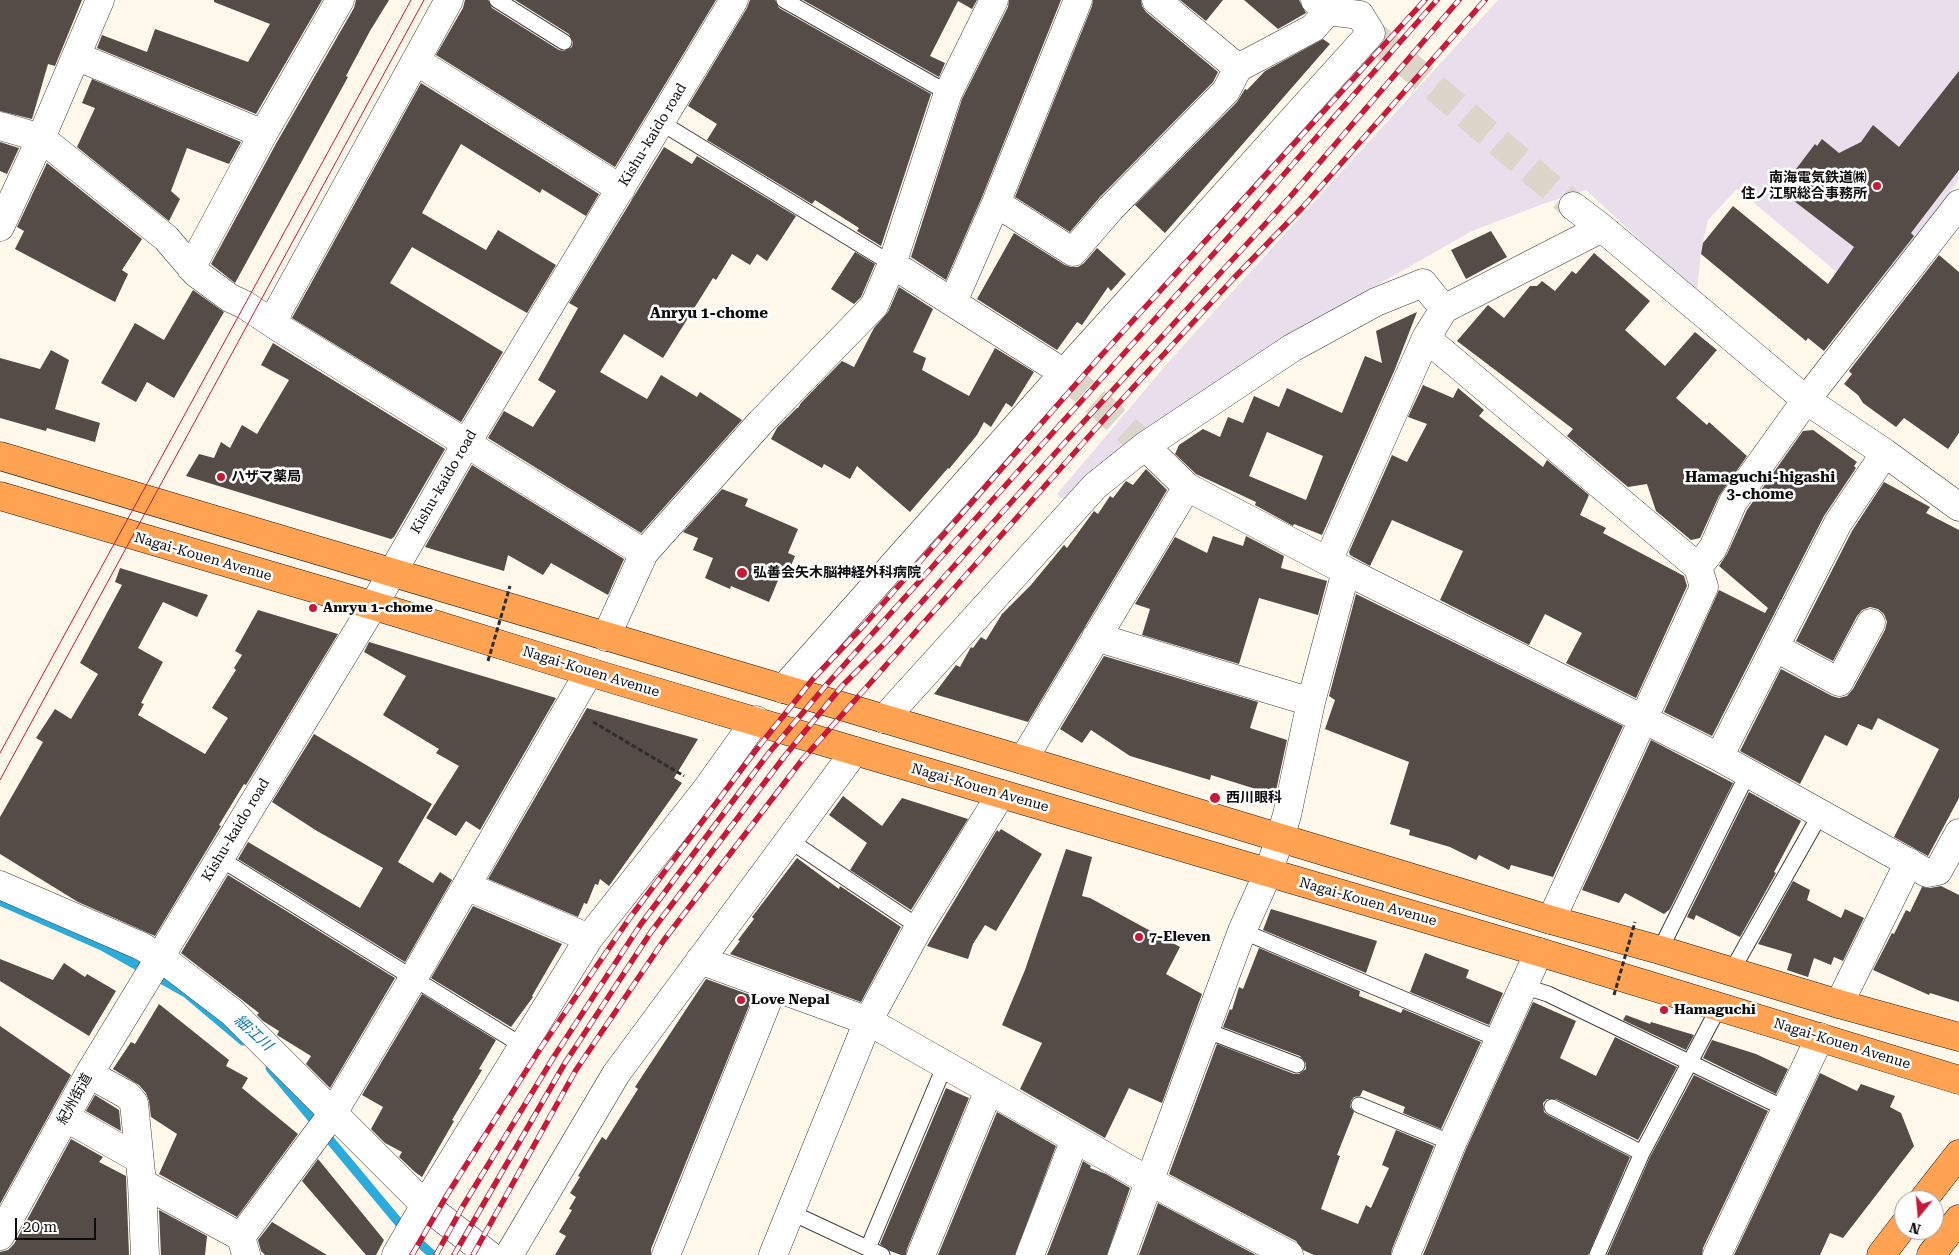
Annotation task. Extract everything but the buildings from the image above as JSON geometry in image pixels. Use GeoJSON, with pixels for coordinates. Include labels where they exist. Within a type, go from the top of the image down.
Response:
{"type":"FeatureCollection","features":[{"type":"Feature","properties":{"kind":"highway"},"geometry":{"type":"LineString","coordinates":[[0,456],[1023,760],[1551,920],[1959,1037]]}},
{"type":"Feature","properties":{"kind":"highway","name":"Nagai-Kouen Avenue"},"geometry":{"type":"LineString","coordinates":[[0,496],[1538,952],[1959,1080]]}},
{"type":"Feature","properties":{"kind":"highway"},"geometry":{"type":"LineString","coordinates":[[1931,1190],[1959,1154]]}},
{"type":"Feature","properties":{"kind":"highway"},"geometry":{"type":"LineString","coordinates":[[1931,1255],[1959,1219]]}},
{"type":"Feature","properties":{"kind":"highway"},"geometry":{"type":"LineString","coordinates":[[1881,1255],[1894,1238]]}},
{"type":"Feature","properties":{"kind":"street"},"geometry":{"type":"LineString","coordinates":[[0,227],[41,138],[100,0]]}},
{"type":"Feature","properties":{"kind":"street"},"geometry":{"type":"LineString","coordinates":[[191,268],[263,134],[340,0]]}},
{"type":"Feature","properties":{"kind":"street"},"geometry":{"type":"LineString","coordinates":[[278,327],[276,320],[278,311],[449,0]]}},
{"type":"Feature","properties":{"kind":"street","name":"Kishu-kaido road"},"geometry":{"type":"LineString","coordinates":[[158,961],[373,606],[466,444],[734,0]]}},
{"type":"Feature","properties":{"kind":"street"},"geometry":{"type":"LineString","coordinates":[[606,637],[644,553],[760,423],[874,306],[892,264],[948,93],[994,0]]}},
{"type":"Feature","properties":{"kind":"street"},"geometry":{"type":"LineString","coordinates":[[953,302],[996,203],[1078,0]]}},
{"type":"Feature","properties":{"kind":"street"},"geometry":{"type":"LineString","coordinates":[[1156,0],[1238,68]]}},
{"type":"Feature","properties":{"kind":"street"},"geometry":{"type":"LineString","coordinates":[[783,689],[1064,373],[1371,34],[1366,8],[1322,5],[1313,28],[1238,68],[1226,91],[1112,208],[1073,252],[996,203]]}},
{"type":"Feature","properties":{"kind":"street"},"geometry":{"type":"LineString","coordinates":[[76,56],[263,134]]}},
{"type":"Feature","properties":{"kind":"street"},"geometry":{"type":"LineString","coordinates":[[416,61],[621,189]]}},
{"type":"Feature","properties":{"kind":"street"},"geometry":{"type":"LineString","coordinates":[[0,126],[41,138],[166,238],[196,273],[230,298],[245,305],[644,553]]}},
{"type":"Feature","properties":{"kind":"street"},"geometry":{"type":"LineString","coordinates":[[1698,568],[1713,548],[1733,502],[1806,400],[1959,204]]}},
{"type":"Feature","properties":{"kind":"street"},"geometry":{"type":"LineString","coordinates":[[1573,206],[1602,228],[1806,400],[1885,454],[1956,497]]}},
{"type":"Feature","properties":{"kind":"street"},"geometry":{"type":"LineString","coordinates":[[1122,1255],[1242,931],[1268,873],[1280,838],[1287,815],[1311,702],[1337,566],[1426,338],[1444,309],[1602,228]]}},
{"type":"Feature","properties":{"kind":"street"},"geometry":{"type":"LineString","coordinates":[[892,264],[1064,373]]}},
{"type":"Feature","properties":{"kind":"street"},"geometry":{"type":"LineString","coordinates":[[884,719],[1095,486],[1145,446],[1292,348],[1376,302],[1423,283],[1444,309]]}},
{"type":"Feature","properties":{"kind":"street"},"geometry":{"type":"LineString","coordinates":[[1426,338],[1698,568],[1704,587],[1551,920]]}},
{"type":"Feature","properties":{"kind":"street"},"geometry":{"type":"LineString","coordinates":[[1145,446],[1186,487],[1337,566],[1719,756],[1928,873],[1938,871],[1959,832]]}},
{"type":"Feature","properties":{"kind":"street"},"geometry":{"type":"LineString","coordinates":[[1719,756],[1776,648],[1838,523],[1885,454]]}},
{"type":"Feature","properties":{"kind":"street"},"geometry":{"type":"LineString","coordinates":[[1023,760],[1186,487]]}},
{"type":"Feature","properties":{"kind":"street"},"geometry":{"type":"LineString","coordinates":[[1776,648],[1839,682],[1871,623]]}},
{"type":"Feature","properties":{"kind":"street"},"geometry":{"type":"LineString","coordinates":[[1096,637],[1311,702]]}},
{"type":"Feature","properties":{"kind":"street"},"geometry":{"type":"LineString","coordinates":[[65,1117],[244,1246],[310,1144],[333,1114],[589,672]]}},
{"type":"Feature","properties":{"kind":"street"},"geometry":{"type":"LineString","coordinates":[[398,1252],[421,1211],[589,938],[706,790],[756,720]]}},
{"type":"Feature","properties":{"kind":"street"},"geometry":{"type":"LineString","coordinates":[[509,1255],[616,1074],[855,751]]}},
{"type":"Feature","properties":{"kind":"street"},"geometry":{"type":"LineString","coordinates":[[773,1255],[868,1021],[919,926],[1001,794]]}},
{"type":"Feature","properties":{"kind":"street"},"geometry":{"type":"LineString","coordinates":[[1839,1004],[1908,862]]}},
{"type":"Feature","properties":{"kind":"street"},"geometry":{"type":"LineString","coordinates":[[0,885],[141,946],[158,961],[232,1012],[333,1114],[421,1211],[489,1255]]}},
{"type":"Feature","properties":{"kind":"street"},"geometry":{"type":"LineString","coordinates":[[466,886],[589,938]]}},
{"type":"Feature","properties":{"kind":"street"},"geometry":{"type":"LineString","coordinates":[[1406,1255],[1452,1143],[1538,952]]}},
{"type":"Feature","properties":{"kind":"street"},"geometry":{"type":"LineString","coordinates":[[700,960],[868,1021],[1149,1181],[1289,1255]]}},
{"type":"Feature","properties":{"kind":"street","name":"紀州街道"},"geometry":{"type":"LineString","coordinates":[[0,1236],[89,1074],[158,961]]}},
{"type":"Feature","properties":{"kind":"street"},"geometry":{"type":"LineString","coordinates":[[666,1255],[773,987]]}},
{"type":"Feature","properties":{"kind":"street"},"geometry":{"type":"LineString","coordinates":[[1717,1255],[1820,1038]]}},
{"type":"Feature","properties":{"kind":"street"},"geometry":{"type":"LineString","coordinates":[[89,1074],[127,1095],[134,1103],[137,1118],[145,1255]]}},
{"type":"Feature","properties":{"kind":"street"},"geometry":{"type":"LineString","coordinates":[[921,1255],[989,1090]]}},
{"type":"Feature","properties":{"kind":"street"},"geometry":{"type":"LineString","coordinates":[[1030,1255],[1075,1139]]}},
{"type":"Feature","properties":{"kind":"lane"},"geometry":{"type":"LineString","coordinates":[[497,0],[564,42]]}},
{"type":"Feature","properties":{"kind":"lane"},"geometry":{"type":"LineString","coordinates":[[784,0],[948,93]]}},
{"type":"Feature","properties":{"kind":"lane"},"geometry":{"type":"LineString","coordinates":[[660,122],[892,264]]}},
{"type":"Feature","properties":{"kind":"lane"},"geometry":{"type":"LineString","coordinates":[[1660,950],[1748,773]]}},
{"type":"Feature","properties":{"kind":"lane"},"geometry":{"type":"LineString","coordinates":[[1731,972],[1821,813]]}},
{"type":"Feature","properties":{"kind":"lane"},"geometry":{"type":"LineString","coordinates":[[789,840],[919,926]]}},
{"type":"Feature","properties":{"kind":"lane"},"geometry":{"type":"LineString","coordinates":[[219,858],[523,1046]]}},
{"type":"Feature","properties":{"kind":"lane"},"geometry":{"type":"LineString","coordinates":[[1242,931],[1498,1039]]}},
{"type":"Feature","properties":{"kind":"lane"},"geometry":{"type":"LineString","coordinates":[[1523,986],[1548,994],[1786,1109]]}},
{"type":"Feature","properties":{"kind":"lane"},"geometry":{"type":"LineString","coordinates":[[1597,1255],[1642,1153],[1718,1006]]}},
{"type":"Feature","properties":{"kind":"lane"},"geometry":{"type":"LineString","coordinates":[[1206,1030],[1297,1065]]}},
{"type":"Feature","properties":{"kind":"lane"},"geometry":{"type":"LineString","coordinates":[[868,1248],[945,1065]]}},
{"type":"Feature","properties":{"kind":"lane"},"geometry":{"type":"LineString","coordinates":[[1359,1105],[1452,1143]]}},
{"type":"Feature","properties":{"kind":"lane"},"geometry":{"type":"LineString","coordinates":[[1552,1107],[1642,1153]]}},
{"type":"Feature","properties":{"kind":"lane"},"geometry":{"type":"LineString","coordinates":[[790,1212],[882,1255]]}},
{"type":"Feature","properties":{"kind":"path"},"geometry":{"type":"LineString","coordinates":[[488,661],[510,586]]}},
{"type":"Feature","properties":{"kind":"path"},"geometry":{"type":"LineString","coordinates":[[569,708],[706,790]]}},
{"type":"Feature","properties":{"kind":"path"},"geometry":{"type":"LineString","coordinates":[[1614,995],[1636,922]]}},
{"type":"Feature","properties":{"kind":"shaded area"},"geometry":{"type":"Polygon","coordinates":[[[1498,0],[1959,0],[1959,180],[1868,298],[1737,189],[1708,220],[1701,251],[1697,293],[1586,190],[1543,204],[1472,231],[1335,309],[1219,380],[1067,503],[1057,494],[1171,359],[1498,0]]]}},
{"type":"Feature","properties":{"kind":"waterway","name":"細江川"},"geometry":{"type":"LineString","coordinates":[[0,901],[104,947],[186,993],[243,1041]]}},
{"type":"Feature","properties":{"kind":"waterway","name":"細江川"},"geometry":{"type":"LineString","coordinates":[[270,1068],[405,1230],[433,1255]]}},
{"type":"Feature","properties":{"kind":"tunnel"},"geometry":{"type":"LineString","coordinates":[[1371,33],[1573,206]]}},
{"type":"Feature","properties":{"kind":"tunnel"},"geometry":{"type":"LineString","coordinates":[[1064,373],[1145,446]]}},
{"type":"Feature","properties":{"kind":"tram line"},"geometry":{"type":"LineString","coordinates":[[0,753],[411,0]]}},
{"type":"Feature","properties":{"kind":"tram line"},"geometry":{"type":"LineString","coordinates":[[0,780],[424,0]]}},
{"type":"Feature","properties":{"kind":"railway"},"geometry":{"type":"LineString","coordinates":[[412,1255],[447,1195],[540,1049],[629,919],[756,750],[813,679],[865,624],[1098,359],[1425,0]]}},
{"type":"Feature","properties":{"kind":"railway"},"geometry":{"type":"LineString","coordinates":[[436,1255],[463,1206],[555,1055],[641,924],[768,754],[828,683],[1243,221],[1437,0]]}},
{"type":"Feature","properties":{"kind":"railway"},"geometry":{"type":"LineString","coordinates":[[454,1255],[565,1063],[651,932],[784,757],[842,686],[886,642],[1067,440],[1290,197],[1459,0]]}},
{"type":"Feature","properties":{"kind":"railway"},"geometry":{"type":"LineString","coordinates":[[473,1255],[576,1070],[664,940],[802,760],[1107,416],[1233,279],[1302,208],[1485,0]]}},
{"type":"Feature","properties":{"kind":"place","name":"南海電気鉄道㈱ 住ノ江駅総合事務所"},"geometry":{"type":"Point","coordinates":[1877,186]}},
{"type":"Feature","properties":{"kind":"place","name":"ハザマ薬局"},"geometry":{"type":"Point","coordinates":[221,477]}},
{"type":"Feature","properties":{"kind":"place","name":"弘善会矢木脳神経外科病院"},"geometry":{"type":"Point","coordinates":[742,573]}},
{"type":"Feature","properties":{"kind":"place","name":"Anryu 1-chome"},"geometry":{"type":"Point","coordinates":[313,608]}},
{"type":"Feature","properties":{"kind":"place","name":"西川眼科"},"geometry":{"type":"Point","coordinates":[1215,798]}},
{"type":"Feature","properties":{"kind":"place","name":"7-Eleven"},"geometry":{"type":"Point","coordinates":[1139,937]}},
{"type":"Feature","properties":{"kind":"place","name":"Love Nepal"},"geometry":{"type":"Point","coordinates":[741,1000]}},
{"type":"Feature","properties":{"kind":"place","name":"Hamaguchi"},"geometry":{"type":"Point","coordinates":[1664,1010]}},
{"type":"Feature","properties":{"kind":"district","name":"Anryu 1-chome"},"geometry":{"type":"Point","coordinates":[709,314]}},
{"type":"Feature","properties":{"kind":"district","name":"Hamaguchi-higashi 3-chome"},"geometry":{"type":"Point","coordinates":[1760,486]}}]}
